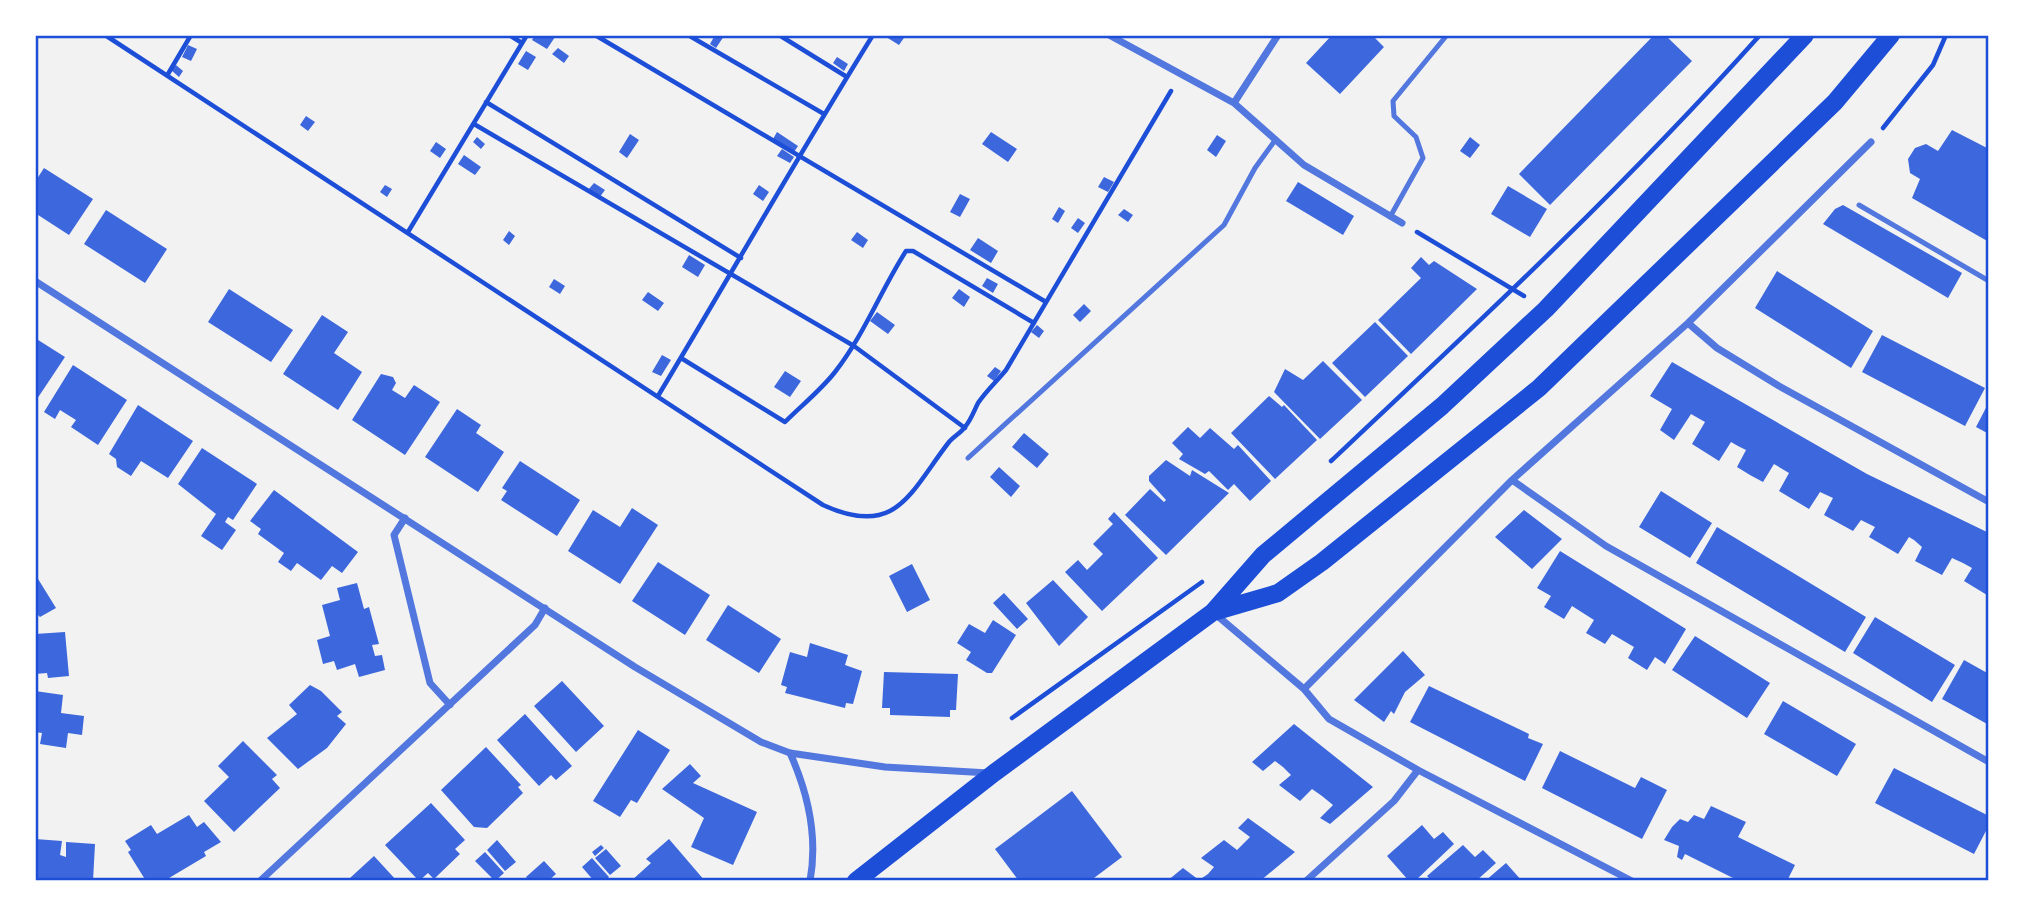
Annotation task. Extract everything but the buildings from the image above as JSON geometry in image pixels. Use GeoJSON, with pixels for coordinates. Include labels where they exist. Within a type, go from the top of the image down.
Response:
{"type":"FeatureCollection","features":[{"type":"Feature","properties":{"kind":"main road"},"geometry":{"type":"LineString","coordinates":[[856,881],[994,773],[1213,612],[1263,555],[1442,405],[1546,309],[1805,35]]}},
{"type":"Feature","properties":{"kind":"main road"},"geometry":{"type":"LineString","coordinates":[[1213,612],[1278,593],[1322,562],[1539,388],[1835,102],[1891,35]]}},
{"type":"Feature","properties":{"kind":"street"},"geometry":{"type":"LineString","coordinates":[[1109,35],[1234,103],[1304,165],[1402,223]]}},
{"type":"Feature","properties":{"kind":"street"},"geometry":{"type":"LineString","coordinates":[[1234,103],[1278,35]]}},
{"type":"Feature","properties":{"kind":"street"},"geometry":{"type":"LineString","coordinates":[[1304,690],[1512,480],[1688,323],[1871,142]]}},
{"type":"Feature","properties":{"kind":"street"},"geometry":{"type":"LineString","coordinates":[[35,281],[545,608],[761,742],[790,752],[885,767],[994,773]]}},
{"type":"Feature","properties":{"kind":"street"},"geometry":{"type":"LineString","coordinates":[[1688,323],[1717,348],[1779,386],[1989,502]]}},
{"type":"Feature","properties":{"kind":"street"},"geometry":{"type":"LineString","coordinates":[[1512,480],[1606,545],[1989,762]]}},
{"type":"Feature","properties":{"kind":"street"},"geometry":{"type":"LineString","coordinates":[[405,518],[394,536],[430,683],[450,705]]}},
{"type":"Feature","properties":{"kind":"street"},"geometry":{"type":"LineString","coordinates":[[260,881],[535,625],[545,608]]}},
{"type":"Feature","properties":{"kind":"street"},"geometry":{"type":"LineString","coordinates":[[1213,612],[1304,690],[1329,719],[1418,770],[1632,881]]}},
{"type":"Feature","properties":{"kind":"street"},"geometry":{"type":"LineString","coordinates":[[790,752],[800,777],[812,823],[810,881]]}},
{"type":"Feature","properties":{"kind":"street"},"geometry":{"type":"LineString","coordinates":[[1306,881],[1395,801],[1418,770]]}},
{"type":"Feature","properties":{"kind":"lane"},"geometry":{"type":"LineString","coordinates":[[1390,217],[1423,158],[1421,145],[1416,137],[1394,116],[1393,101],[1447,35]]}},
{"type":"Feature","properties":{"kind":"lane"},"geometry":{"type":"LineString","coordinates":[[968,458],[1224,225],[1255,168],[1276,139]]}},
{"type":"Feature","properties":{"kind":"lane"},"geometry":{"type":"LineString","coordinates":[[1859,205],[1989,281]]}},
{"type":"Feature","properties":{"kind":"path"},"geometry":{"type":"LineString","coordinates":[[105,35],[823,505],[855,517],[878,516],[909,497],[951,439],[965,428],[986,392],[1006,370],[1167,99],[1180,72]]}},
{"type":"Feature","properties":{"kind":"path"},"geometry":{"type":"LineString","coordinates":[[168,74],[191,35]]}},
{"type":"Feature","properties":{"kind":"path"},"geometry":{"type":"LineString","coordinates":[[509,35],[522,43]]}},
{"type":"Feature","properties":{"kind":"path"},"geometry":{"type":"LineString","coordinates":[[408,232],[527,35]]}},
{"type":"Feature","properties":{"kind":"path"},"geometry":{"type":"LineString","coordinates":[[595,35],[1046,302]]}},
{"type":"Feature","properties":{"kind":"path"},"geometry":{"type":"LineString","coordinates":[[688,35],[824,114]]}},
{"type":"Feature","properties":{"kind":"path"},"geometry":{"type":"LineString","coordinates":[[779,35],[847,77]]}},
{"type":"Feature","properties":{"kind":"path"},"geometry":{"type":"LineString","coordinates":[[657,396],[741,258],[798,155],[872,35]]}},
{"type":"Feature","properties":{"kind":"path"},"geometry":{"type":"LineString","coordinates":[[1322,469],[1512,288],[1696,106],[1760,35]]}},
{"type":"Feature","properties":{"kind":"path"},"geometry":{"type":"LineString","coordinates":[[1871,142],[1933,65],[1947,35]]}},
{"type":"Feature","properties":{"kind":"path"},"geometry":{"type":"LineString","coordinates":[[486,102],[741,258]]}},
{"type":"Feature","properties":{"kind":"path"},"geometry":{"type":"LineString","coordinates":[[474,124],[853,346],[965,428]]}},
{"type":"Feature","properties":{"kind":"path"},"geometry":{"type":"LineString","coordinates":[[1402,223],[1546,309]]}},
{"type":"Feature","properties":{"kind":"path"},"geometry":{"type":"LineString","coordinates":[[681,358],[785,422],[833,375],[853,346],[883,287],[906,251],[912,251],[1034,323]]}},
{"type":"Feature","properties":{"kind":"path"},"geometry":{"type":"LineString","coordinates":[[1012,718],[1212,573]]}}]}
